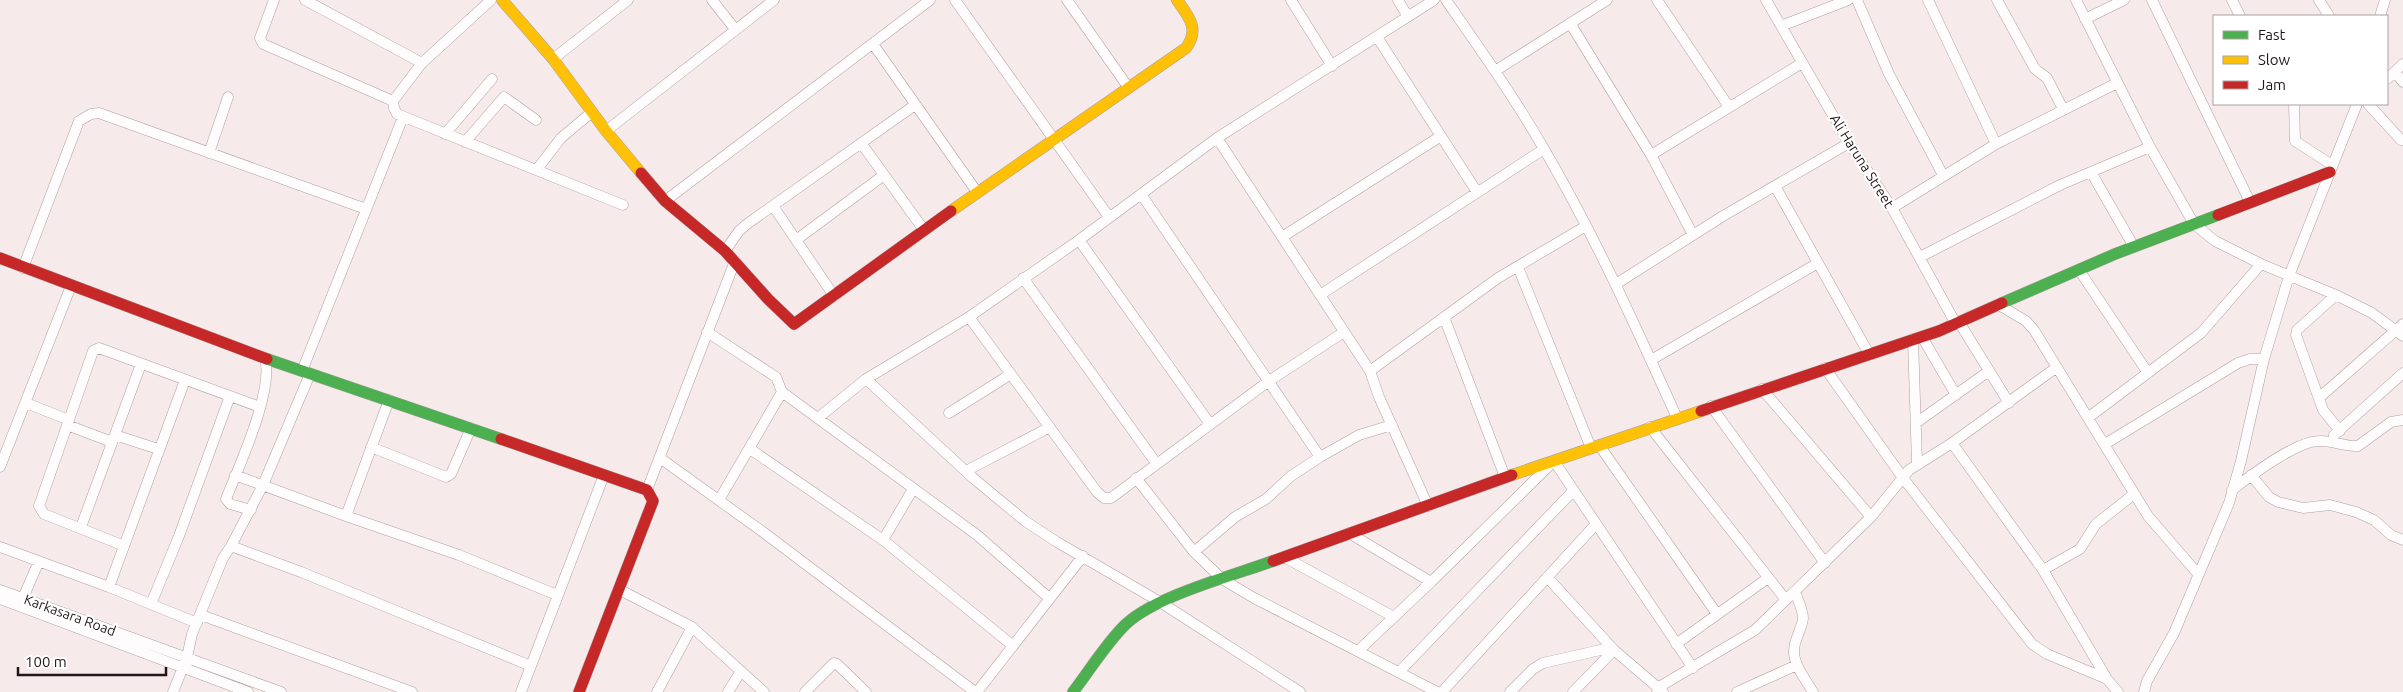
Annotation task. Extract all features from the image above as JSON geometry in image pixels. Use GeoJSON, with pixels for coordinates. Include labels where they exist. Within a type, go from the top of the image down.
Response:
{"type":"FeatureCollection","features":[{"type":"Feature","properties":{"kind":"street"},"geometry":{"type":"LineString","coordinates":[[274,0],[260,38],[263,44],[393,101]]}},
{"type":"Feature","properties":{"kind":"street"},"geometry":{"type":"LineString","coordinates":[[305,0],[422,63]]}},
{"type":"Feature","properties":{"kind":"street"},"geometry":{"type":"LineString","coordinates":[[491,0],[422,63],[393,101],[394,108],[403,117],[538,168],[623,205]]}},
{"type":"Feature","properties":{"kind":"street"},"geometry":{"type":"LineString","coordinates":[[502,0],[552,59],[606,131],[665,201],[725,251],[768,299],[794,324],[1053,138],[1186,48],[1193,40],[1194,26],[1177,0]]}},
{"type":"Feature","properties":{"kind":"street"},"geometry":{"type":"LineString","coordinates":[[552,59],[628,0]]}},
{"type":"Feature","properties":{"kind":"street"},"geometry":{"type":"LineString","coordinates":[[712,0],[735,29]]}},
{"type":"Feature","properties":{"kind":"street"},"geometry":{"type":"LineString","coordinates":[[606,131],[774,0]]}},
{"type":"Feature","properties":{"kind":"street"},"geometry":{"type":"LineString","coordinates":[[665,201],[930,0]]}},
{"type":"Feature","properties":{"kind":"street"},"geometry":{"type":"LineString","coordinates":[[955,0],[1109,217]]}},
{"type":"Feature","properties":{"kind":"street"},"geometry":{"type":"LineString","coordinates":[[1067,0],[1128,87]]}},
{"type":"Feature","properties":{"kind":"street"},"geometry":{"type":"LineString","coordinates":[[1291,0],[1332,66]]}},
{"type":"Feature","properties":{"kind":"street"},"geometry":{"type":"LineString","coordinates":[[1398,0],[1408,17]]}},
{"type":"Feature","properties":{"kind":"street"},"geometry":{"type":"LineString","coordinates":[[818,418],[866,379],[968,316],[1079,240],[1217,138],[1434,0]]}},
{"type":"Feature","properties":{"kind":"street"},"geometry":{"type":"LineString","coordinates":[[1446,0],[1495,71],[1544,149],[1616,284],[1677,418]]}},
{"type":"Feature","properties":{"kind":"street"},"geometry":{"type":"LineString","coordinates":[[1495,71],[1606,0]]}},
{"type":"Feature","properties":{"kind":"street"},"geometry":{"type":"LineString","coordinates":[[1657,0],[1729,107]]}},
{"type":"Feature","properties":{"kind":"street","name":"Ali Haruna Street"},"geometry":{"type":"LineString","coordinates":[[1766,0],[1849,143],[1892,208],[1958,323],[2008,402]]}},
{"type":"Feature","properties":{"kind":"street"},"geometry":{"type":"LineString","coordinates":[[1781,26],[1848,0]]}},
{"type":"Feature","properties":{"kind":"street"},"geometry":{"type":"LineString","coordinates":[[1858,0],[1889,74],[1943,175]]}},
{"type":"Feature","properties":{"kind":"street"},"geometry":{"type":"LineString","coordinates":[[1928,0],[1996,144]]}},
{"type":"Feature","properties":{"kind":"street"},"geometry":{"type":"LineString","coordinates":[[1997,0],[2035,69],[2047,78],[2063,109]]}},
{"type":"Feature","properties":{"kind":"street"},"geometry":{"type":"LineString","coordinates":[[2076,0],[2150,147],[2194,224],[2216,241],[2261,264],[2336,295],[2372,313],[2402,332],[2320,397]]}},
{"type":"Feature","properties":{"kind":"street"},"geometry":{"type":"LineString","coordinates":[[2085,20],[2124,0]]}},
{"type":"Feature","properties":{"kind":"street"},"geometry":{"type":"LineString","coordinates":[[2152,0],[2250,202]]}},
{"type":"Feature","properties":{"kind":"street"},"geometry":{"type":"LineString","coordinates":[[2232,0],[2240,15]]}},
{"type":"Feature","properties":{"kind":"street"},"geometry":{"type":"LineString","coordinates":[[2319,0],[2328,15]]}},
{"type":"Feature","properties":{"kind":"street"},"geometry":{"type":"LineString","coordinates":[[2380,15],[2385,0]]}},
{"type":"Feature","properties":{"kind":"street"},"geometry":{"type":"LineString","coordinates":[[1570,24],[1651,155],[1693,235]]}},
{"type":"Feature","properties":{"kind":"street"},"geometry":{"type":"LineString","coordinates":[[1377,37],[1478,192]]}},
{"type":"Feature","properties":{"kind":"street"},"geometry":{"type":"LineString","coordinates":[[873,44],[977,192]]}},
{"type":"Feature","properties":{"kind":"street"},"geometry":{"type":"LineString","coordinates":[[1651,155],[1802,63]]}},
{"type":"Feature","properties":{"kind":"street"},"geometry":{"type":"LineString","coordinates":[[2403,64],[2391,76],[2403,82]]}},
{"type":"Feature","properties":{"kind":"street"},"geometry":{"type":"LineString","coordinates":[[446,134],[492,78]]}},
{"type":"Feature","properties":{"kind":"street"},"geometry":{"type":"LineString","coordinates":[[1892,208],[1996,144],[2117,83]]}},
{"type":"Feature","properties":{"kind":"street"},"geometry":{"type":"LineString","coordinates":[[209,153],[228,97]]}},
{"type":"Feature","properties":{"kind":"street"},"geometry":{"type":"LineString","coordinates":[[466,142],[504,97],[536,120]]}},
{"type":"Feature","properties":{"kind":"street"},"geometry":{"type":"LineString","coordinates":[[725,251],[739,231],[915,105]]}},
{"type":"Feature","properties":{"kind":"street"},"geometry":{"type":"LineString","coordinates":[[2294,105],[2295,141],[2331,168]]}},
{"type":"Feature","properties":{"kind":"street"},"geometry":{"type":"LineString","coordinates":[[2144,692],[2147,681],[2174,633],[2232,490],[2241,461],[2264,358],[2289,276],[2357,105]]}},
{"type":"Feature","properties":{"kind":"street"},"geometry":{"type":"LineString","coordinates":[[2369,105],[2403,140]]}},
{"type":"Feature","properties":{"kind":"street"},"geometry":{"type":"LineString","coordinates":[[538,168],[561,138],[592,112]]}},
{"type":"Feature","properties":{"kind":"street"},"geometry":{"type":"LineString","coordinates":[[23,268],[79,121],[85,116],[98,113],[366,209]]}},
{"type":"Feature","properties":{"kind":"street"},"geometry":{"type":"LineString","coordinates":[[173,692],[223,558],[263,486],[366,209],[403,117]]}},
{"type":"Feature","properties":{"kind":"street"},"geometry":{"type":"LineString","coordinates":[[1282,237],[1441,136]]}},
{"type":"Feature","properties":{"kind":"street"},"geometry":{"type":"LineString","coordinates":[[1217,138],[1370,371],[1379,397],[1428,506]]}},
{"type":"Feature","properties":{"kind":"street"},"geometry":{"type":"LineString","coordinates":[[861,143],[924,230]]}},
{"type":"Feature","properties":{"kind":"street"},"geometry":{"type":"LineString","coordinates":[[1616,284],[1693,235],[1849,143]]}},
{"type":"Feature","properties":{"kind":"street"},"geometry":{"type":"LineString","coordinates":[[1920,257],[2060,185],[2150,147]]}},
{"type":"Feature","properties":{"kind":"street"},"geometry":{"type":"LineString","coordinates":[[1320,295],[1544,149]]}},
{"type":"Feature","properties":{"kind":"street"},"geometry":{"type":"LineString","coordinates":[[1074,692],[1123,627],[1160,602],[1505,477],[1554,462],[1710,406],[1918,338],[1958,323],[2134,247],[2331,168]]}},
{"type":"Feature","properties":{"kind":"street"},"geometry":{"type":"LineString","coordinates":[[2091,172],[2134,247]]}},
{"type":"Feature","properties":{"kind":"street"},"geometry":{"type":"LineString","coordinates":[[796,240],[884,176]]}},
{"type":"Feature","properties":{"kind":"street"},"geometry":{"type":"LineString","coordinates":[[1775,186],[1869,354]]}},
{"type":"Feature","properties":{"kind":"street"},"geometry":{"type":"LineString","coordinates":[[1141,194],[1320,456]]}},
{"type":"Feature","properties":{"kind":"street"},"geometry":{"type":"LineString","coordinates":[[773,206],[834,296]]}},
{"type":"Feature","properties":{"kind":"street"},"geometry":{"type":"LineString","coordinates":[[1370,371],[1498,278],[1586,226]]}},
{"type":"Feature","properties":{"kind":"street"},"geometry":{"type":"LineString","coordinates":[[1079,240],[1210,424]]}},
{"type":"Feature","properties":{"kind":"street"},"geometry":{"type":"LineString","coordinates":[[0,258],[265,358],[647,490],[652,494],[654,501],[579,692]]}},
{"type":"Feature","properties":{"kind":"street"},"geometry":{"type":"LineString","coordinates":[[647,490],[735,261]]}},
{"type":"Feature","properties":{"kind":"street"},"geometry":{"type":"LineString","coordinates":[[1651,360],[1818,263]]}},
{"type":"Feature","properties":{"kind":"street"},"geometry":{"type":"LineString","coordinates":[[2089,418],[2208,326],[2261,264]]}},
{"type":"Feature","properties":{"kind":"street"},"geometry":{"type":"LineString","coordinates":[[1518,267],[1595,447],[1718,614]]}},
{"type":"Feature","properties":{"kind":"street"},"geometry":{"type":"LineString","coordinates":[[2079,270],[2148,373]]}},
{"type":"Feature","properties":{"kind":"street"},"geometry":{"type":"LineString","coordinates":[[1023,278],[1156,463]]}},
{"type":"Feature","properties":{"kind":"street"},"geometry":{"type":"LineString","coordinates":[[0,467],[71,286]]}},
{"type":"Feature","properties":{"kind":"street"},"geometry":{"type":"LineString","coordinates":[[2336,295],[2297,330],[2297,340],[2320,397],[2323,410],[2340,431]]}},
{"type":"Feature","properties":{"kind":"street"},"geometry":{"type":"LineString","coordinates":[[2000,305],[2026,321],[2034,330],[2134,494],[2156,526],[2198,574]]}},
{"type":"Feature","properties":{"kind":"street"},"geometry":{"type":"LineString","coordinates":[[968,316],[1097,492],[1104,498],[1111,498],[1156,463],[1270,381],[1344,332]]}},
{"type":"Feature","properties":{"kind":"street"},"geometry":{"type":"LineString","coordinates":[[1444,317],[1505,477]]}},
{"type":"Feature","properties":{"kind":"street"},"geometry":{"type":"LineString","coordinates":[[707,332],[776,377],[782,392],[977,536],[1049,598]]}},
{"type":"Feature","properties":{"kind":"street"},"geometry":{"type":"LineString","coordinates":[[1918,338],[1956,395]]}},
{"type":"Feature","properties":{"kind":"street"},"geometry":{"type":"LineString","coordinates":[[1917,463],[1918,338]]}},
{"type":"Feature","properties":{"kind":"street"},"geometry":{"type":"LineString","coordinates":[[122,545],[81,527],[44,514],[39,506],[95,349],[98,348],[260,407]]}},
{"type":"Feature","properties":{"kind":"street"},"geometry":{"type":"LineString","coordinates":[[251,510],[227,502],[226,499],[260,407],[268,372],[265,358]]}},
{"type":"Feature","properties":{"kind":"street"},"geometry":{"type":"LineString","coordinates":[[2105,444],[2238,363],[2250,359],[2264,358]]}},
{"type":"Feature","properties":{"kind":"street"},"geometry":{"type":"LineString","coordinates":[[81,527],[141,364]]}},
{"type":"Feature","properties":{"kind":"street"},"geometry":{"type":"LineString","coordinates":[[1547,577],[1614,650],[1659,690],[1754,630],[1871,517],[1902,478],[1917,463],[1952,443],[2057,367]]}},
{"type":"Feature","properties":{"kind":"street"},"geometry":{"type":"LineString","coordinates":[[1825,368],[1902,478],[2032,644],[2039,650],[2068,664],[2107,679]]}},
{"type":"Feature","properties":{"kind":"street"},"geometry":{"type":"LineString","coordinates":[[1916,424],[1989,371]]}},
{"type":"Feature","properties":{"kind":"street"},"geometry":{"type":"LineString","coordinates":[[2328,441],[2403,372]]}},
{"type":"Feature","properties":{"kind":"street"},"geometry":{"type":"LineString","coordinates":[[950,413],[1011,374]]}},
{"type":"Feature","properties":{"kind":"street"},"geometry":{"type":"LineString","coordinates":[[866,379],[966,471],[1025,521],[1057,542],[1160,602],[1300,692]]}},
{"type":"Feature","properties":{"kind":"street"},"geometry":{"type":"LineString","coordinates":[[109,587],[122,545],[185,380]]}},
{"type":"Feature","properties":{"kind":"street"},"geometry":{"type":"LineString","coordinates":[[1762,389],[1871,517]]}},
{"type":"Feature","properties":{"kind":"street"},"geometry":{"type":"LineString","coordinates":[[719,500],[782,392]]}},
{"type":"Feature","properties":{"kind":"street"},"geometry":{"type":"LineString","coordinates":[[151,604],[179,536],[230,396]]}},
{"type":"Feature","properties":{"kind":"street"},"geometry":{"type":"LineString","coordinates":[[346,516],[389,400]]}},
{"type":"Feature","properties":{"kind":"street"},"geometry":{"type":"LineString","coordinates":[[26,403],[68,423],[114,438],[158,449]]}},
{"type":"Feature","properties":{"kind":"street"},"geometry":{"type":"LineString","coordinates":[[1710,406],[1825,563]]}},
{"type":"Feature","properties":{"kind":"street"},"geometry":{"type":"LineString","coordinates":[[2232,490],[2251,475],[2296,448],[2313,442],[2328,441],[2358,446],[2391,422],[2403,420]]}},
{"type":"Feature","properties":{"kind":"street"},"geometry":{"type":"LineString","coordinates":[[1194,552],[1235,518],[1266,499],[1291,476],[1320,456],[1359,435],[1392,426]]}},
{"type":"Feature","properties":{"kind":"street"},"geometry":{"type":"LineString","coordinates":[[371,447],[446,477],[451,474],[471,428]]}},
{"type":"Feature","properties":{"kind":"street"},"geometry":{"type":"LineString","coordinates":[[966,471],[1050,428]]}},
{"type":"Feature","properties":{"kind":"street"},"geometry":{"type":"LineString","coordinates":[[1650,428],[1786,600]]}},
{"type":"Feature","properties":{"kind":"street"},"geometry":{"type":"LineString","coordinates":[[1952,443],[2043,570],[2107,679],[2118,692]]}},
{"type":"Feature","properties":{"kind":"street"},"geometry":{"type":"LineString","coordinates":[[750,448],[883,540],[1012,645]]}},
{"type":"Feature","properties":{"kind":"street"},"geometry":{"type":"LineString","coordinates":[[660,458],[976,692],[1083,556]]}},
{"type":"Feature","properties":{"kind":"street"},"geometry":{"type":"LineString","coordinates":[[1554,462],[1693,668]]}},
{"type":"Feature","properties":{"kind":"street"},"geometry":{"type":"LineString","coordinates":[[1358,650],[1554,462]]}},
{"type":"Feature","properties":{"kind":"street"},"geometry":{"type":"LineString","coordinates":[[235,475],[459,555],[557,596]]}},
{"type":"Feature","properties":{"kind":"street"},"geometry":{"type":"LineString","coordinates":[[521,692],[604,475]]}},
{"type":"Feature","properties":{"kind":"street"},"geometry":{"type":"LineString","coordinates":[[2251,475],[2269,497],[2278,502],[2304,508],[2330,505],[2356,512],[2374,520],[2391,535],[2403,540]]}},
{"type":"Feature","properties":{"kind":"street"},"geometry":{"type":"LineString","coordinates":[[1136,478],[1194,552],[1222,579],[1239,590],[1400,671],[1437,692]]}},
{"type":"Feature","properties":{"kind":"street"},"geometry":{"type":"LineString","coordinates":[[883,540],[913,489]]}},
{"type":"Feature","properties":{"kind":"street"},"geometry":{"type":"LineString","coordinates":[[1400,671],[1574,491]]}},
{"type":"Feature","properties":{"kind":"street"},"geometry":{"type":"LineString","coordinates":[[2043,570],[2080,548],[2096,524],[2134,494]]}},
{"type":"Feature","properties":{"kind":"street"},"geometry":{"type":"LineString","coordinates":[[1442,692],[1596,524]]}},
{"type":"Feature","properties":{"kind":"street"},"geometry":{"type":"LineString","coordinates":[[1350,533],[1431,582]]}},
{"type":"Feature","properties":{"kind":"street"},"geometry":{"type":"LineString","coordinates":[[0,546],[151,604],[412,692]]}},
{"type":"Feature","properties":{"kind":"street"},"geometry":{"type":"LineString","coordinates":[[231,546],[301,572],[531,666]]}},
{"type":"Feature","properties":{"kind":"street"},"geometry":{"type":"LineString","coordinates":[[1284,557],[1394,617]]}},
{"type":"Feature","properties":{"kind":"street"},"geometry":{"type":"LineString","coordinates":[[23,598],[39,561]]}},
{"type":"Feature","properties":{"kind":"street"},"geometry":{"type":"LineString","coordinates":[[1676,644],[1768,578]]}},
{"type":"Feature","properties":{"kind":"street","name":"Karkasara Road"},"geometry":{"type":"LineString","coordinates":[[0,590],[281,692]]}},
{"type":"Feature","properties":{"kind":"street"},"geometry":{"type":"LineString","coordinates":[[620,590],[692,627],[764,692]]}},
{"type":"Feature","properties":{"kind":"street"},"geometry":{"type":"LineString","coordinates":[[1795,592],[1803,620],[1795,643],[1797,665],[1813,692]]}},
{"type":"Feature","properties":{"kind":"street","name":"Karkasara Road"},"geometry":{"type":"LineString","coordinates":[[0,599],[248,692]]}},
{"type":"Feature","properties":{"kind":"street"},"geometry":{"type":"LineString","coordinates":[[657,692],[692,627]]}},
{"type":"Feature","properties":{"kind":"street"},"geometry":{"type":"LineString","coordinates":[[1510,692],[1533,669],[1543,664],[1605,649],[1614,650]]}},
{"type":"Feature","properties":{"kind":"street"},"geometry":{"type":"LineString","coordinates":[[1573,692],[1614,650]]}},
{"type":"Feature","properties":{"kind":"street"},"geometry":{"type":"LineString","coordinates":[[804,692],[834,663],[866,692]]}},
{"type":"Feature","properties":{"kind":"street"},"geometry":{"type":"LineString","coordinates":[[1737,692],[1797,665]]}},
{"type":"Feature","properties":{"kind":"street"},"geometry":{"type":"LineString","coordinates":[[728,692],[741,671]]}},
{"type":"Feature","properties":{"kind":"traffic: fast"},"geometry":{"type":"LineString","coordinates":[[2002,303],[2115,254],[2218,215]]}},
{"type":"Feature","properties":{"kind":"traffic: fast"},"geometry":{"type":"LineString","coordinates":[[267,359],[501,439]]}},
{"type":"Feature","properties":{"kind":"traffic: fast"},"geometry":{"type":"LineString","coordinates":[[1073,692],[1109,643],[1135,617],[1171,597],[1273,561]]}},
{"type":"Feature","properties":{"kind":"traffic: slow"},"geometry":{"type":"LineString","coordinates":[[502,0],[553,59],[606,131],[641,173]]}},
{"type":"Feature","properties":{"kind":"traffic: slow"},"geometry":{"type":"LineString","coordinates":[[951,211],[1186,48],[1192,35],[1191,23],[1177,0]]}},
{"type":"Feature","properties":{"kind":"traffic: slow"},"geometry":{"type":"LineString","coordinates":[[1512,475],[1701,411]]}},
{"type":"Feature","properties":{"kind":"traffic: jam"},"geometry":{"type":"LineString","coordinates":[[2218,215],[2330,172]]}},
{"type":"Feature","properties":{"kind":"traffic: jam"},"geometry":{"type":"LineString","coordinates":[[641,173],[665,201],[725,251],[768,299],[794,324],[951,211]]}},
{"type":"Feature","properties":{"kind":"traffic: jam"},"geometry":{"type":"LineString","coordinates":[[0,258],[267,359]]}},
{"type":"Feature","properties":{"kind":"traffic: jam"},"geometry":{"type":"LineString","coordinates":[[1701,411],[1939,331],[2002,303]]}},
{"type":"Feature","properties":{"kind":"traffic: jam"},"geometry":{"type":"LineString","coordinates":[[501,439],[647,490],[653,501],[579,692]]}},
{"type":"Feature","properties":{"kind":"traffic: jam"},"geometry":{"type":"LineString","coordinates":[[1273,561],[1512,475]]}}]}
